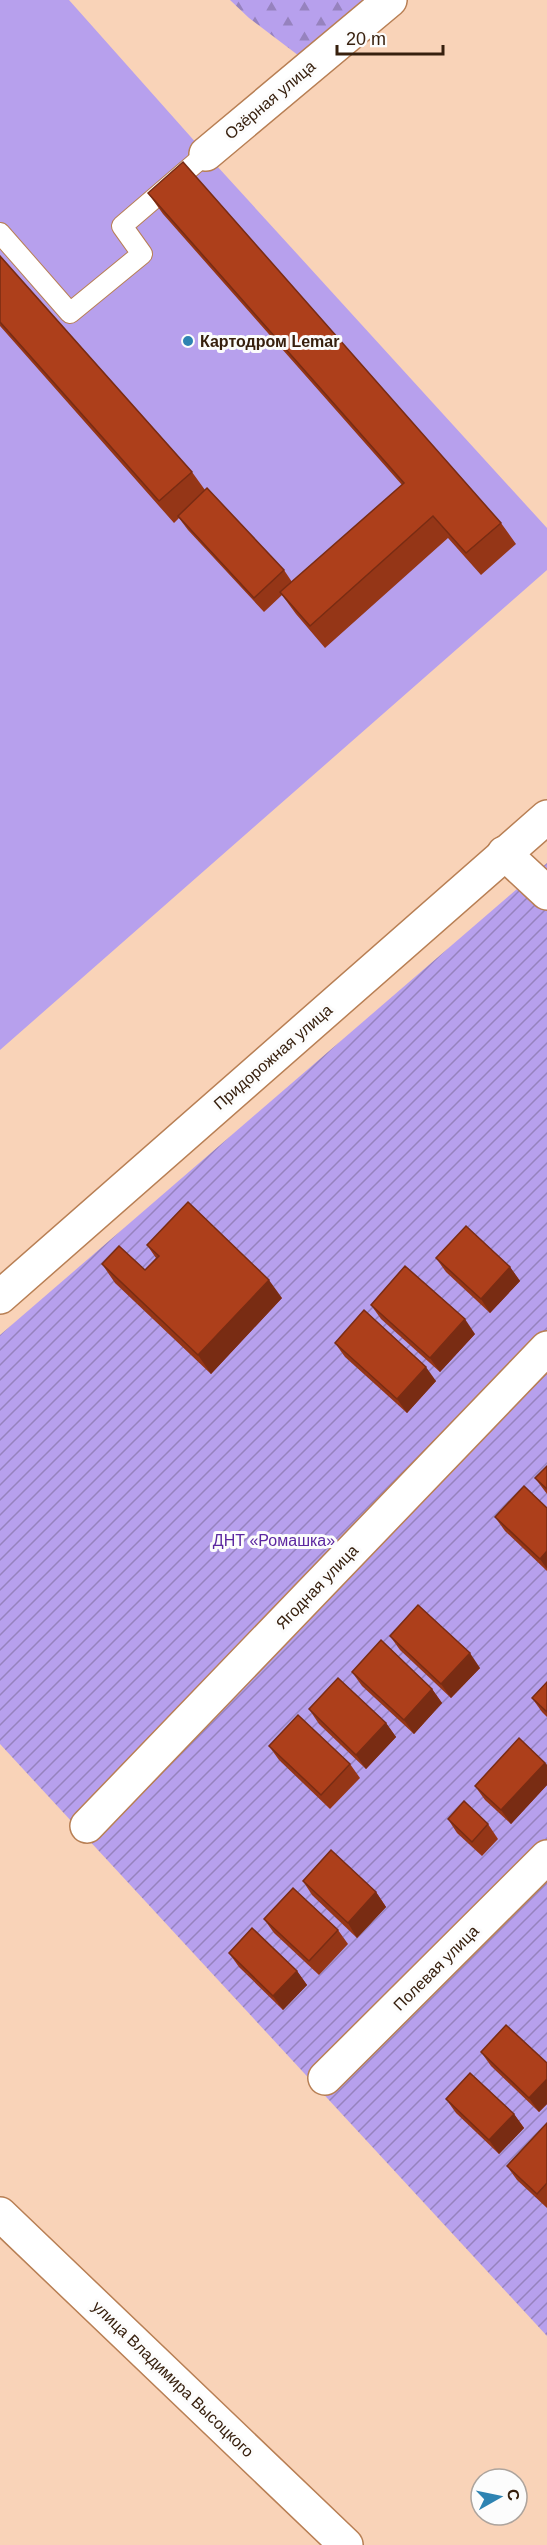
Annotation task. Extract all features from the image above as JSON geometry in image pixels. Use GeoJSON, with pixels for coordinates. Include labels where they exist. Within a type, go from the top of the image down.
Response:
{"type":"FeatureCollection","features":[{"type":"Feature","properties":{"kind":"street","name":"Озёрная улица"},"geometry":{"type":"LineString","coordinates":[[206,154],[390,0]]}},
{"type":"Feature","properties":{"kind":"street","name":"Придорожная улица"},"geometry":{"type":"LineString","coordinates":[[0,1297],[547,817]]}},
{"type":"Feature","properties":{"kind":"street"},"geometry":{"type":"LineString","coordinates":[[504,853],[547,893]]}},
{"type":"Feature","properties":{"kind":"street","name":"Ягодная улица"},"geometry":{"type":"LineString","coordinates":[[87,1826],[547,1348]]}},
{"type":"Feature","properties":{"kind":"street","name":"Полевая улица"},"geometry":{"type":"LineString","coordinates":[[325,2078],[547,1857]]}},
{"type":"Feature","properties":{"kind":"street","name":"улица Владимира Высоцкого"},"geometry":{"type":"LineString","coordinates":[[0,2214],[346,2545]]}},
{"type":"Feature","properties":{"kind":"lane"},"geometry":{"type":"LineString","coordinates":[[0,233],[70,313],[142,254],[122,226],[206,154]]}},
{"type":"Feature","properties":{"kind":"green space","name":"Картодром Lemar"},"geometry":{"type":"Polygon","coordinates":[[[0,0],[69,0],[547,528],[547,570],[0,1050],[0,0]]]}},
{"type":"Feature","properties":{"kind":"green space"},"geometry":{"type":"Polygon","coordinates":[[[230,0],[390,0],[311,65],[249,18],[230,0]]]}},
{"type":"Feature","properties":{"kind":"green space","name":"ДНТ «Ромашка»"},"geometry":{"type":"Polygon","coordinates":[[[547,863],[547,2336],[0,1744],[0,1335],[547,863]]]}},
{"type":"Feature","properties":{"kind":"building"},"geometry":{"type":"Polygon","coordinates":[[[183,162],[501,523],[466,553],[433,516],[310,626],[280,592],[404,483],[148,193],[183,162]]]}},
{"type":"Feature","properties":{"kind":"building"},"geometry":{"type":"Polygon","coordinates":[[[0,256],[192,472],[159,501],[0,322],[0,256]]]}},
{"type":"Feature","properties":{"kind":"building"},"geometry":{"type":"Polygon","coordinates":[[[207,488],[284,570],[254,598],[178,516],[207,488]]]}},
{"type":"Feature","properties":{"kind":"building"},"geometry":{"type":"Polygon","coordinates":[[[188,1202],[269,1280],[198,1355],[102,1264],[119,1246],[145,1270],[159,1256],[147,1245],[188,1202]]]}},
{"type":"Feature","properties":{"kind":"building"},"geometry":{"type":"Polygon","coordinates":[[[466,1226],[510,1267],[481,1299],[436,1258],[466,1226]]]}},
{"type":"Feature","properties":{"kind":"building"},"geometry":{"type":"Polygon","coordinates":[[[405,1266],[465,1319],[430,1358],[371,1305],[405,1266]]]}},
{"type":"Feature","properties":{"kind":"building"},"geometry":{"type":"Polygon","coordinates":[[[364,1310],[426,1367],[397,1399],[335,1343],[364,1310]]]}},
{"type":"Feature","properties":{"kind":"building"},"geometry":{"type":"Polygon","coordinates":[[[547,1466],[547,1489],[535,1478],[547,1466]]]}},
{"type":"Feature","properties":{"kind":"building"},"geometry":{"type":"Polygon","coordinates":[[[524,1486],[547,1508],[547,1551],[540,1559],[495,1517],[524,1486]]]}},
{"type":"Feature","properties":{"kind":"building"},"geometry":{"type":"Polygon","coordinates":[[[418,1605],[470,1653],[441,1684],[390,1636],[418,1605]]]}},
{"type":"Feature","properties":{"kind":"building"},"geometry":{"type":"Polygon","coordinates":[[[381,1640],[432,1689],[404,1720],[352,1672],[381,1640]]]}},
{"type":"Feature","properties":{"kind":"building"},"geometry":{"type":"Polygon","coordinates":[[[338,1678],[386,1723],[356,1755],[309,1709],[338,1678]]]}},
{"type":"Feature","properties":{"kind":"building"},"geometry":{"type":"Polygon","coordinates":[[[547,1682],[547,1712],[532,1698],[547,1682]]]}},
{"type":"Feature","properties":{"kind":"building"},"geometry":{"type":"Polygon","coordinates":[[[298,1715],[350,1764],[321,1795],[269,1746],[298,1715]]]}},
{"type":"Feature","properties":{"kind":"building"},"geometry":{"type":"Polygon","coordinates":[[[519,1738],[545,1763],[501,1810],[475,1786],[519,1738]]]}},
{"type":"Feature","properties":{"kind":"building"},"geometry":{"type":"Polygon","coordinates":[[[464,1801],[488,1824],[472,1842],[448,1819],[464,1801]]]}},
{"type":"Feature","properties":{"kind":"building"},"geometry":{"type":"Polygon","coordinates":[[[331,1850],[376,1892],[348,1923],[303,1881],[331,1850]]]}},
{"type":"Feature","properties":{"kind":"building"},"geometry":{"type":"Polygon","coordinates":[[[293,1888],[338,1930],[309,1961],[264,1919],[293,1888]]]}},
{"type":"Feature","properties":{"kind":"building"},"geometry":{"type":"Polygon","coordinates":[[[252,1928],[297,1971],[273,1996],[229,1953],[252,1928]]]}},
{"type":"Feature","properties":{"kind":"building"},"geometry":{"type":"Polygon","coordinates":[[[506,2025],[547,2063],[547,2079],[529,2098],[481,2052],[506,2025]]]}},
{"type":"Feature","properties":{"kind":"building"},"geometry":{"type":"Polygon","coordinates":[[[470,2073],[514,2114],[489,2140],[446,2099],[470,2073]]]}},
{"type":"Feature","properties":{"kind":"building"},"geometry":{"type":"Polygon","coordinates":[[[547,2123],[547,2183],[537,2194],[507,2166],[547,2123]]]}},
{"type":"Feature","properties":{"kind":"place","name":"Картодром Lemar"},"geometry":{"type":"Point","coordinates":[188,341]}}]}
